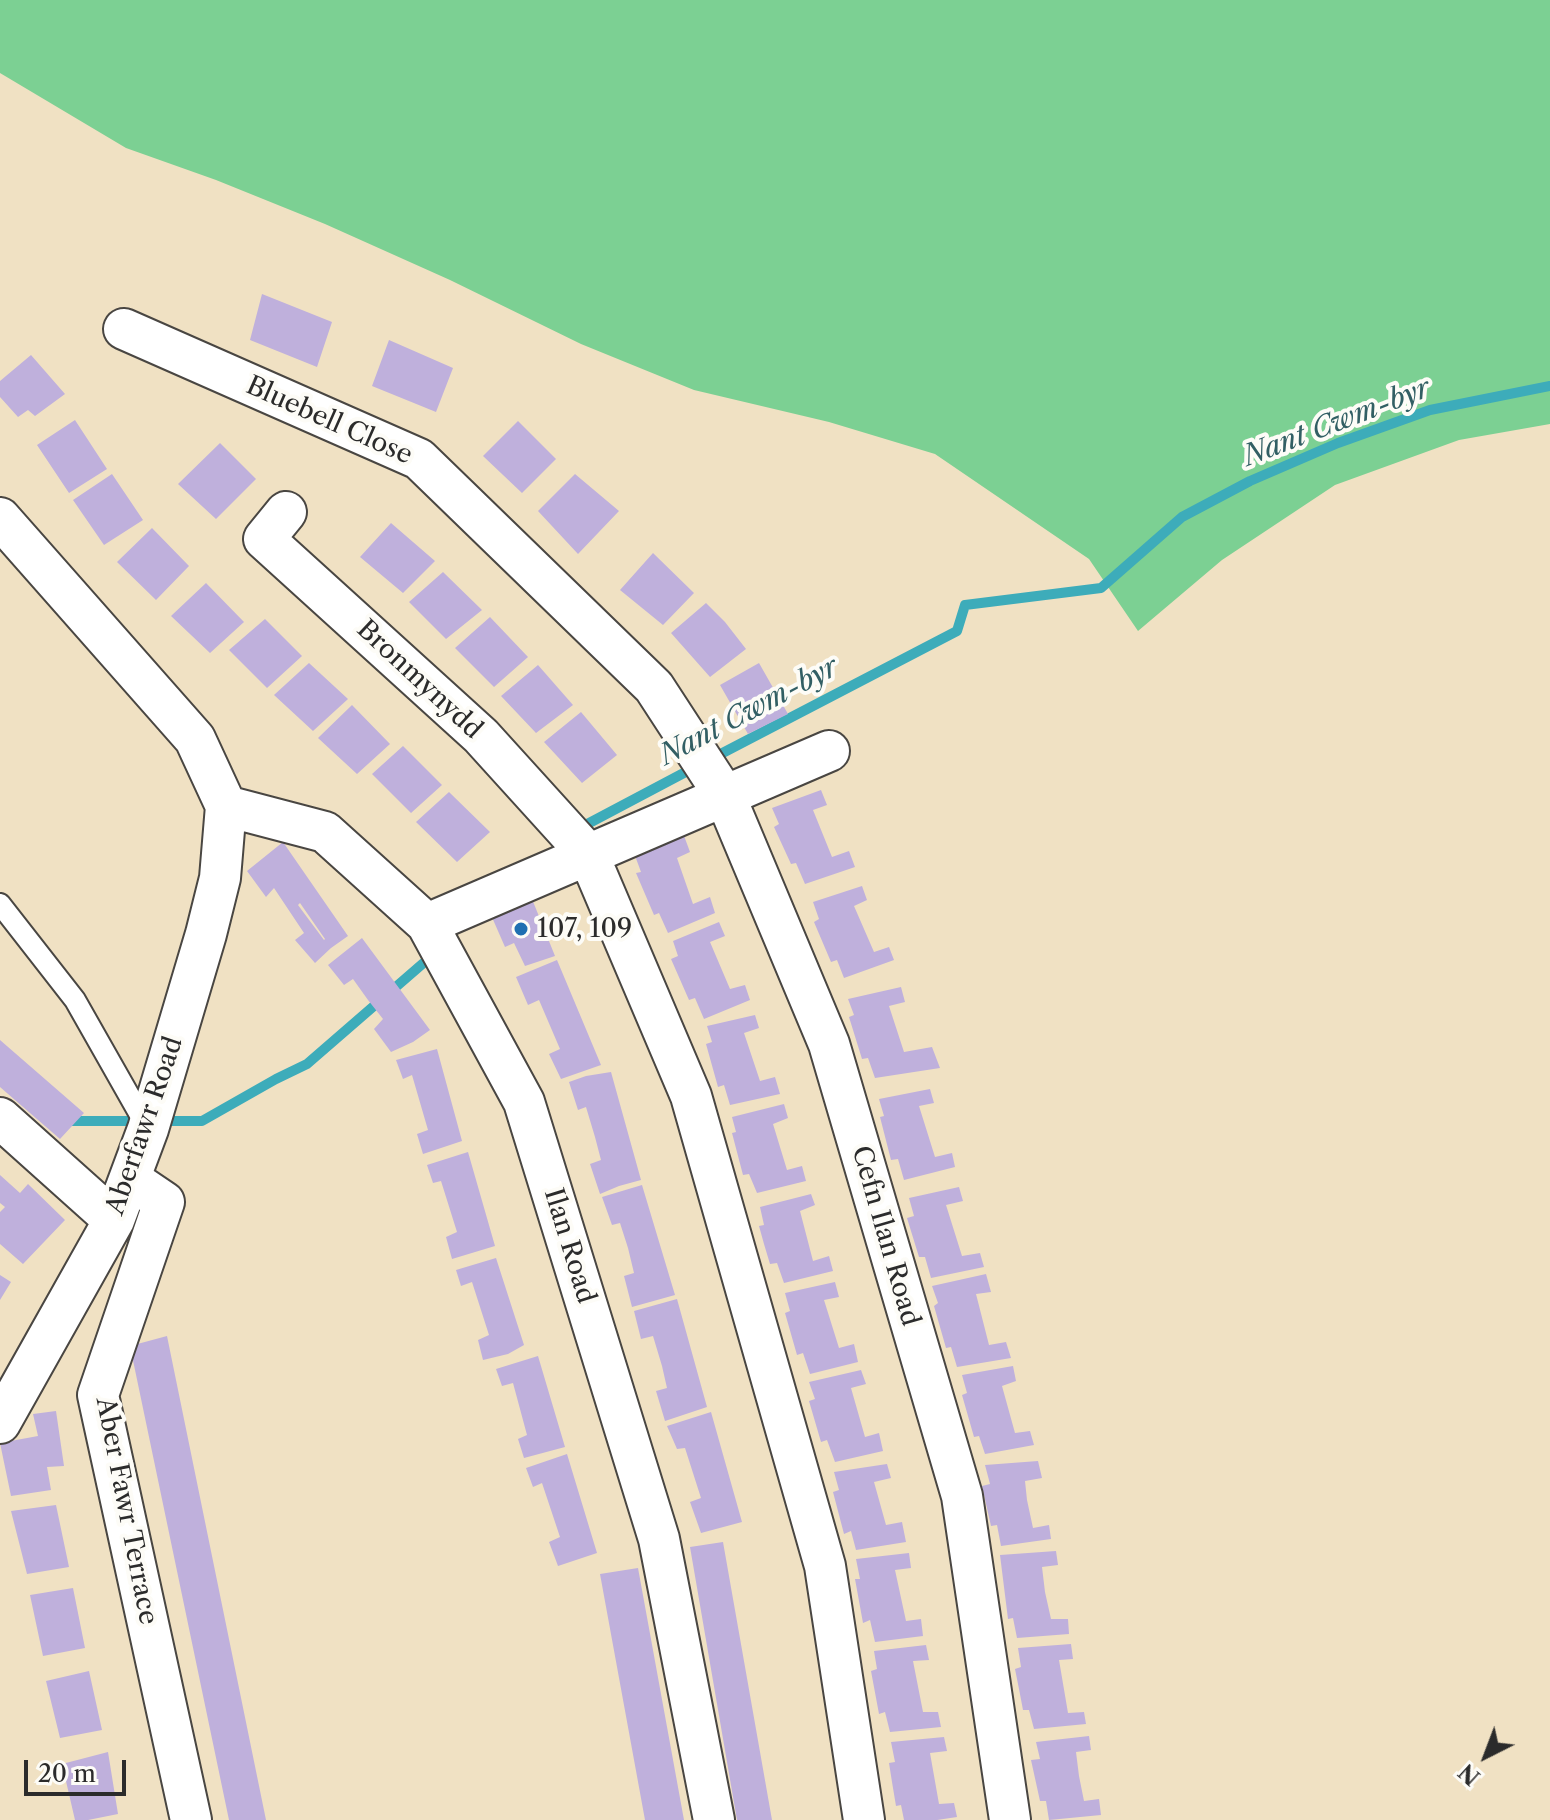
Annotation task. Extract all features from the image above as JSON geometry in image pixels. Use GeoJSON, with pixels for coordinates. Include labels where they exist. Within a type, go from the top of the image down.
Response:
{"type":"FeatureCollection","features":[{"type":"Feature","properties":{"kind":"street","name":"Bluebell Close"},"geometry":{"type":"LineString","coordinates":[[124,329],[419,459],[654,687]]}},
{"type":"Feature","properties":{"kind":"street","name":"Bronmynydd"},"geometry":{"type":"LineString","coordinates":[[286,512],[264,539],[481,736],[588,854]]}},
{"type":"Feature","properties":{"kind":"street"},"geometry":{"type":"LineString","coordinates":[[0,518],[195,739],[226,806]]}},
{"type":"Feature","properties":{"kind":"street","name":"Cefn Ilan Road"},"geometry":{"type":"LineString","coordinates":[[654,687],[725,796],[829,1044],[962,1496],[1010,1820]]}},
{"type":"Feature","properties":{"kind":"street"},"geometry":{"type":"LineString","coordinates":[[427,924],[829,751]]}},
{"type":"Feature","properties":{"kind":"street","name":"Ilan Road"},"geometry":{"type":"LineString","coordinates":[[226,806],[325,832],[427,924],[524,1102],[659,1539],[714,1820]]}},
{"type":"Feature","properties":{"kind":"street","name":"Aberfawr Road"},"geometry":{"type":"LineString","coordinates":[[0,1423],[114,1220],[130,1179],[148,1129],[220,878],[226,806]]}},
{"type":"Feature","properties":{"kind":"street"},"geometry":{"type":"LineString","coordinates":[[588,854],[691,1096],[825,1566],[864,1820]]}},
{"type":"Feature","properties":{"kind":"street"},"geometry":{"type":"LineString","coordinates":[[0,1118],[114,1220]]}},
{"type":"Feature","properties":{"kind":"street","name":"Aber Fawr Terrace"},"geometry":{"type":"LineString","coordinates":[[130,1179],[164,1202],[98,1395],[191,1820]]}},
{"type":"Feature","properties":{"kind":"lane"},"geometry":{"type":"LineString","coordinates":[[0,904],[75,1000],[148,1129]]}},
{"type":"Feature","properties":{"kind":"green space"},"geometry":{"type":"Polygon","coordinates":[[[0,0],[1550,0],[1550,424],[1459,440],[1335,485],[1222,560],[1138,631],[1089,559],[935,454],[829,422],[694,390],[581,344],[325,224],[126,148],[0,73],[0,0]]]}},
{"type":"Feature","properties":{"kind":"building"},"geometry":{"type":"Polygon","coordinates":[[[262,294],[332,322],[317,367],[250,340],[262,294]]]}},
{"type":"Feature","properties":{"kind":"building"},"geometry":{"type":"Polygon","coordinates":[[[389,340],[453,368],[436,412],[372,386],[389,340]]]}},
{"type":"Feature","properties":{"kind":"building"},"geometry":{"type":"Polygon","coordinates":[[[31,355],[65,394],[35,416],[28,410],[18,417],[0,397],[0,381],[31,355]]]}},
{"type":"Feature","properties":{"kind":"building"},"geometry":{"type":"Polygon","coordinates":[[[75,420],[107,469],[69,493],[37,445],[75,420]]]}},
{"type":"Feature","properties":{"kind":"building"},"geometry":{"type":"Polygon","coordinates":[[[518,421],[556,459],[522,493],[483,456],[518,421]]]}},
{"type":"Feature","properties":{"kind":"building"},"geometry":{"type":"Polygon","coordinates":[[[220,443],[256,479],[216,519],[178,484],[220,443]]]}},
{"type":"Feature","properties":{"kind":"building"},"geometry":{"type":"Polygon","coordinates":[[[112,474],[143,520],[104,545],[73,500],[112,474]]]}},
{"type":"Feature","properties":{"kind":"building"},"geometry":{"type":"Polygon","coordinates":[[[575,474],[619,511],[578,554],[538,511],[575,474]]]}},
{"type":"Feature","properties":{"kind":"building"},"geometry":{"type":"Polygon","coordinates":[[[391,523],[435,561],[403,593],[360,557],[391,523]]]}},
{"type":"Feature","properties":{"kind":"building"},"geometry":{"type":"Polygon","coordinates":[[[152,528],[189,566],[156,600],[117,562],[152,528]]]}},
{"type":"Feature","properties":{"kind":"building"},"geometry":{"type":"Polygon","coordinates":[[[653,553],[694,593],[663,625],[620,590],[653,553]]]}},
{"type":"Feature","properties":{"kind":"building"},"geometry":{"type":"Polygon","coordinates":[[[443,572],[482,610],[446,639],[409,602],[443,572]]]}},
{"type":"Feature","properties":{"kind":"building"},"geometry":{"type":"Polygon","coordinates":[[[206,583],[244,622],[210,653],[171,616],[206,583]]]}},
{"type":"Feature","properties":{"kind":"building"},"geometry":{"type":"Polygon","coordinates":[[[706,603],[746,649],[710,677],[671,633],[706,603]]]}},
{"type":"Feature","properties":{"kind":"building"},"geometry":{"type":"Polygon","coordinates":[[[490,617],[528,657],[494,687],[455,648],[490,617]]]}},
{"type":"Feature","properties":{"kind":"building"},"geometry":{"type":"Polygon","coordinates":[[[265,619],[302,656],[267,688],[229,650],[265,619]]]}},
{"type":"Feature","properties":{"kind":"building"},"geometry":{"type":"Polygon","coordinates":[[[309,663],[348,699],[313,731],[274,695],[309,663]]]}},
{"type":"Feature","properties":{"kind":"building"},"geometry":{"type":"Polygon","coordinates":[[[759,663],[788,714],[748,734],[720,685],[759,663]]]}},
{"type":"Feature","properties":{"kind":"building"},"geometry":{"type":"Polygon","coordinates":[[[538,665],[573,705],[536,733],[501,696],[538,665]]]}},
{"type":"Feature","properties":{"kind":"building"},"geometry":{"type":"Polygon","coordinates":[[[352,705],[390,744],[357,774],[318,738],[352,705]]]}},
{"type":"Feature","properties":{"kind":"building"},"geometry":{"type":"Polygon","coordinates":[[[581,712],[617,755],[582,783],[544,742],[581,712]]]}},
{"type":"Feature","properties":{"kind":"building"},"geometry":{"type":"Polygon","coordinates":[[[403,746],[442,785],[411,813],[372,774],[403,746]]]}},
{"type":"Feature","properties":{"kind":"building"},"geometry":{"type":"Polygon","coordinates":[[[821,790],[827,805],[813,810],[832,857],[849,851],[855,867],[805,884],[796,863],[791,864],[774,827],[779,824],[772,808],[821,790]]]}},
{"type":"Feature","properties":{"kind":"building"},"geometry":{"type":"Polygon","coordinates":[[[449,792],[490,832],[457,862],[416,822],[449,792]]]}},
{"type":"Feature","properties":{"kind":"building"},"geometry":{"type":"Polygon","coordinates":[[[683,833],[690,852],[677,858],[693,904],[710,897],[715,913],[668,933],[659,913],[654,915],[636,873],[641,872],[634,853],[683,833]]]}},
{"type":"Feature","properties":{"kind":"building"},"geometry":{"type":"Polygon","coordinates":[[[283,842],[348,936],[315,963],[295,940],[304,933],[274,888],[266,897],[247,871],[283,842]],[[300,903],[298,905],[325,939],[300,903]]]}},
{"type":"Feature","properties":{"kind":"building"},"geometry":{"type":"Polygon","coordinates":[[[862,886],[867,900],[854,906],[874,952],[889,947],[894,960],[844,978],[837,960],[831,962],[814,922],[819,919],[813,902],[862,886]]]}},
{"type":"Feature","properties":{"kind":"building","name":"107, 109"},"geometry":{"type":"Polygon","coordinates":[[[532,899],[555,956],[525,966],[514,943],[505,947],[491,915],[532,899]]]}},
{"type":"Feature","properties":{"kind":"building"},"geometry":{"type":"Polygon","coordinates":[[[719,922],[725,936],[710,942],[730,989],[745,985],[750,1000],[704,1019],[695,998],[689,1000],[671,959],[678,956],[673,941],[719,922]]]}},
{"type":"Feature","properties":{"kind":"building"},"geometry":{"type":"Polygon","coordinates":[[[362,938],[430,1030],[391,1052],[374,1029],[383,1019],[353,979],[344,985],[328,965],[362,938]]]}},
{"type":"Feature","properties":{"kind":"building"},"geometry":{"type":"Polygon","coordinates":[[[557,960],[601,1065],[561,1079],[549,1054],[560,1049],[539,1000],[528,1005],[516,977],[557,960]]]}},
{"type":"Feature","properties":{"kind":"building"},"geometry":{"type":"Polygon","coordinates":[[[901,987],[905,1002],[889,1006],[904,1052],[932,1047],[940,1068],[875,1078],[868,1058],[862,1059],[849,1017],[854,1015],[848,999],[901,987]]]}},
{"type":"Feature","properties":{"kind":"building"},"geometry":{"type":"Polygon","coordinates":[[[755,1015],[759,1028],[744,1033],[760,1081],[775,1077],[780,1094],[730,1105],[724,1085],[718,1087],[706,1044],[712,1042],[707,1026],[755,1015]]]}},
{"type":"Feature","properties":{"kind":"building"},"geometry":{"type":"Polygon","coordinates":[[[0,1040],[84,1113],[60,1139],[0,1087],[0,1040]]]}},
{"type":"Feature","properties":{"kind":"building"},"geometry":{"type":"Polygon","coordinates":[[[437,1049],[462,1141],[423,1154],[417,1134],[428,1130],[412,1075],[403,1079],[396,1060],[437,1049]]]}},
{"type":"Feature","properties":{"kind":"building"},"geometry":{"type":"Polygon","coordinates":[[[611,1072],[641,1180],[600,1194],[590,1164],[601,1160],[595,1137],[586,1107],[578,1110],[569,1082],[611,1072]]]}},
{"type":"Feature","properties":{"kind":"building"},"geometry":{"type":"Polygon","coordinates":[[[930,1089],[934,1103],[919,1106],[935,1157],[952,1153],[955,1167],[904,1180],[898,1159],[891,1160],[880,1117],[884,1116],[879,1099],[930,1089]]]}},
{"type":"Feature","properties":{"kind":"building"},"geometry":{"type":"Polygon","coordinates":[[[784,1104],[788,1118],[773,1124],[787,1170],[802,1166],[806,1181],[757,1193],[749,1174],[743,1175],[732,1133],[736,1132],[732,1117],[784,1104]]]}},
{"type":"Feature","properties":{"kind":"building"},"geometry":{"type":"Polygon","coordinates":[[[468,1152],[495,1246],[452,1259],[446,1237],[457,1232],[441,1181],[433,1183],[427,1165],[468,1152]]]}},
{"type":"Feature","properties":{"kind":"building"},"geometry":{"type":"Polygon","coordinates":[[[0,1175],[20,1193],[28,1184],[65,1220],[23,1264],[0,1244],[0,1212],[5,1207],[0,1203],[0,1175]]]}},
{"type":"Feature","properties":{"kind":"building"},"geometry":{"type":"Polygon","coordinates":[[[642,1185],[675,1295],[632,1307],[624,1276],[634,1273],[628,1248],[620,1223],[612,1225],[602,1197],[642,1185]]]}},
{"type":"Feature","properties":{"kind":"building"},"geometry":{"type":"Polygon","coordinates":[[[959,1187],[963,1201],[946,1205],[962,1256],[980,1253],[984,1267],[931,1278],[925,1257],[919,1257],[907,1218],[914,1216],[909,1198],[959,1187]]]}},
{"type":"Feature","properties":{"kind":"building"},"geometry":{"type":"Polygon","coordinates":[[[811,1194],[815,1205],[800,1211],[813,1261],[829,1256],[833,1271],[784,1283],[777,1263],[770,1264],[759,1226],[764,1225],[760,1207],[811,1194]]]}},
{"type":"Feature","properties":{"kind":"building"},"geometry":{"type":"Polygon","coordinates":[[[496,1258],[524,1345],[508,1354],[483,1360],[478,1340],[489,1335],[472,1282],[461,1286],[456,1270],[496,1258]]]}},
{"type":"Feature","properties":{"kind":"building"},"geometry":{"type":"Polygon","coordinates":[[[986,1274],[991,1292],[976,1294],[989,1345],[1006,1342],[1011,1358],[957,1367],[951,1347],[946,1348],[934,1306],[938,1303],[932,1286],[986,1274]]]}},
{"type":"Feature","properties":{"kind":"building"},"geometry":{"type":"Polygon","coordinates":[[[0,1275],[11,1282],[0,1300],[0,1275]]]}},
{"type":"Feature","properties":{"kind":"building"},"geometry":{"type":"Polygon","coordinates":[[[835,1282],[839,1297],[824,1300],[839,1348],[854,1344],[858,1362],[810,1374],[803,1353],[797,1355],[785,1313],[790,1311],[785,1293],[835,1282]]]}},
{"type":"Feature","properties":{"kind":"building"},"geometry":{"type":"Polygon","coordinates":[[[677,1299],[707,1407],[665,1421],[656,1391],[667,1388],[662,1366],[653,1336],[641,1339],[634,1311],[677,1299]]]}},
{"type":"Feature","properties":{"kind":"building"},"geometry":{"type":"Polygon","coordinates":[[[167,1336],[266,1820],[229,1820],[130,1346],[167,1336]]]}},
{"type":"Feature","properties":{"kind":"building"},"geometry":{"type":"Polygon","coordinates":[[[538,1356],[565,1447],[524,1458],[518,1439],[527,1435],[513,1383],[502,1386],[496,1369],[538,1356]]]}},
{"type":"Feature","properties":{"kind":"building"},"geometry":{"type":"Polygon","coordinates":[[[1013,1366],[1016,1381],[1002,1386],[1015,1433],[1030,1431],[1034,1445],[985,1454],[979,1436],[974,1437],[962,1395],[967,1393],[962,1375],[1013,1366]]]}},
{"type":"Feature","properties":{"kind":"building"},"geometry":{"type":"Polygon","coordinates":[[[861,1370],[866,1384],[851,1388],[865,1437],[879,1433],[883,1451],[835,1462],[827,1440],[821,1442],[809,1401],[815,1399],[809,1382],[861,1370]]]}},
{"type":"Feature","properties":{"kind":"building"},"geometry":{"type":"Polygon","coordinates":[[[56,1411],[64,1466],[47,1467],[51,1490],[11,1496],[0,1443],[38,1436],[33,1414],[56,1411]]]}},
{"type":"Feature","properties":{"kind":"building"},"geometry":{"type":"Polygon","coordinates":[[[711,1412],[742,1522],[701,1533],[690,1502],[701,1498],[685,1448],[677,1449],[667,1426],[711,1412]]]}},
{"type":"Feature","properties":{"kind":"building"},"geometry":{"type":"Polygon","coordinates":[[[567,1454],[597,1553],[558,1566],[549,1542],[560,1537],[542,1483],[533,1487],[526,1468],[567,1454]]]}},
{"type":"Feature","properties":{"kind":"building"},"geometry":{"type":"Polygon","coordinates":[[[1038,1461],[1042,1478],[1025,1481],[1027,1500],[1033,1528],[1049,1525],[1051,1539],[1001,1546],[997,1525],[991,1526],[982,1486],[990,1484],[985,1465],[1038,1461]]]}},
{"type":"Feature","properties":{"kind":"building"},"geometry":{"type":"Polygon","coordinates":[[[887,1464],[891,1478],[874,1482],[886,1525],[902,1522],[906,1542],[856,1550],[851,1531],[844,1534],[833,1492],[839,1490],[834,1472],[887,1464]]]}},
{"type":"Feature","properties":{"kind":"building"},"geometry":{"type":"Polygon","coordinates":[[[56,1505],[69,1567],[27,1574],[11,1511],[56,1505]]]}},
{"type":"Feature","properties":{"kind":"building"},"geometry":{"type":"Polygon","coordinates":[[[723,1542],[772,1820],[737,1820],[690,1547],[723,1542]]]}},
{"type":"Feature","properties":{"kind":"building"},"geometry":{"type":"Polygon","coordinates":[[[1056,1551],[1058,1565],[1042,1567],[1045,1592],[1051,1619],[1068,1619],[1069,1634],[1017,1638],[1013,1618],[1008,1619],[1000,1555],[1056,1551]]]}},
{"type":"Feature","properties":{"kind":"building"},"geometry":{"type":"Polygon","coordinates":[[[909,1553],[911,1568],[895,1570],[906,1621],[921,1619],[923,1636],[875,1642],[870,1620],[863,1623],[855,1579],[860,1579],[856,1559],[909,1553]]]}},
{"type":"Feature","properties":{"kind":"building"},"geometry":{"type":"Polygon","coordinates":[[[638,1568],[684,1820],[645,1820],[600,1574],[638,1568]]]}},
{"type":"Feature","properties":{"kind":"building"},"geometry":{"type":"Polygon","coordinates":[[[73,1588],[85,1648],[43,1656],[30,1595],[73,1588]]]}},
{"type":"Feature","properties":{"kind":"building"},"geometry":{"type":"Polygon","coordinates":[[[1071,1644],[1073,1659],[1059,1660],[1068,1713],[1084,1712],[1086,1724],[1034,1729],[1029,1710],[1023,1710],[1015,1669],[1021,1667],[1018,1648],[1071,1644]]]}},
{"type":"Feature","properties":{"kind":"building"},"geometry":{"type":"Polygon","coordinates":[[[926,1645],[929,1660],[913,1661],[923,1712],[938,1712],[941,1727],[890,1732],[885,1712],[879,1714],[871,1671],[877,1669],[874,1651],[926,1645]]]}},
{"type":"Feature","properties":{"kind":"building"},"geometry":{"type":"Polygon","coordinates":[[[89,1671],[102,1730],[60,1738],[46,1681],[89,1671]]]}},
{"type":"Feature","properties":{"kind":"building"},"geometry":{"type":"Polygon","coordinates":[[[1089,1736],[1091,1750],[1076,1752],[1079,1776],[1084,1801],[1099,1799],[1101,1815],[1049,1820],[1046,1801],[1040,1801],[1031,1760],[1040,1759],[1036,1742],[1089,1736]]]}},
{"type":"Feature","properties":{"kind":"building"},"geometry":{"type":"Polygon","coordinates":[[[944,1737],[947,1751],[930,1753],[939,1804],[954,1803],[957,1817],[904,1820],[901,1805],[896,1806],[892,1782],[889,1763],[895,1762],[891,1742],[944,1737]]]}},
{"type":"Feature","properties":{"kind":"building"},"geometry":{"type":"Polygon","coordinates":[[[108,1752],[118,1814],[75,1820],[62,1764],[108,1752]]]}},
{"type":"Feature","properties":{"kind":"waterway","name":"Nant Cwm-byr"},"geometry":{"type":"LineString","coordinates":[[711,759],[957,631],[965,605],[1101,588],[1182,517],[1250,481],[1338,443],[1430,410],[1550,386]]}},
{"type":"Feature","properties":{"kind":"waterway","name":"Nant Cwm-byr"},"geometry":{"type":"LineString","coordinates":[[576,830],[697,766]]}},
{"type":"Feature","properties":{"kind":"waterway","name":"Nant Cwm-byr"},"geometry":{"type":"LineString","coordinates":[[159,1121],[202,1121],[307,1064],[435,953]]}},
{"type":"Feature","properties":{"kind":"waterway","name":"Nant Cwm-byr"},"geometry":{"type":"LineString","coordinates":[[67,1121],[143,1121]]}},
{"type":"Feature","properties":{"kind":"place","name":"107, 109"},"geometry":{"type":"Point","coordinates":[521,929]}}]}
